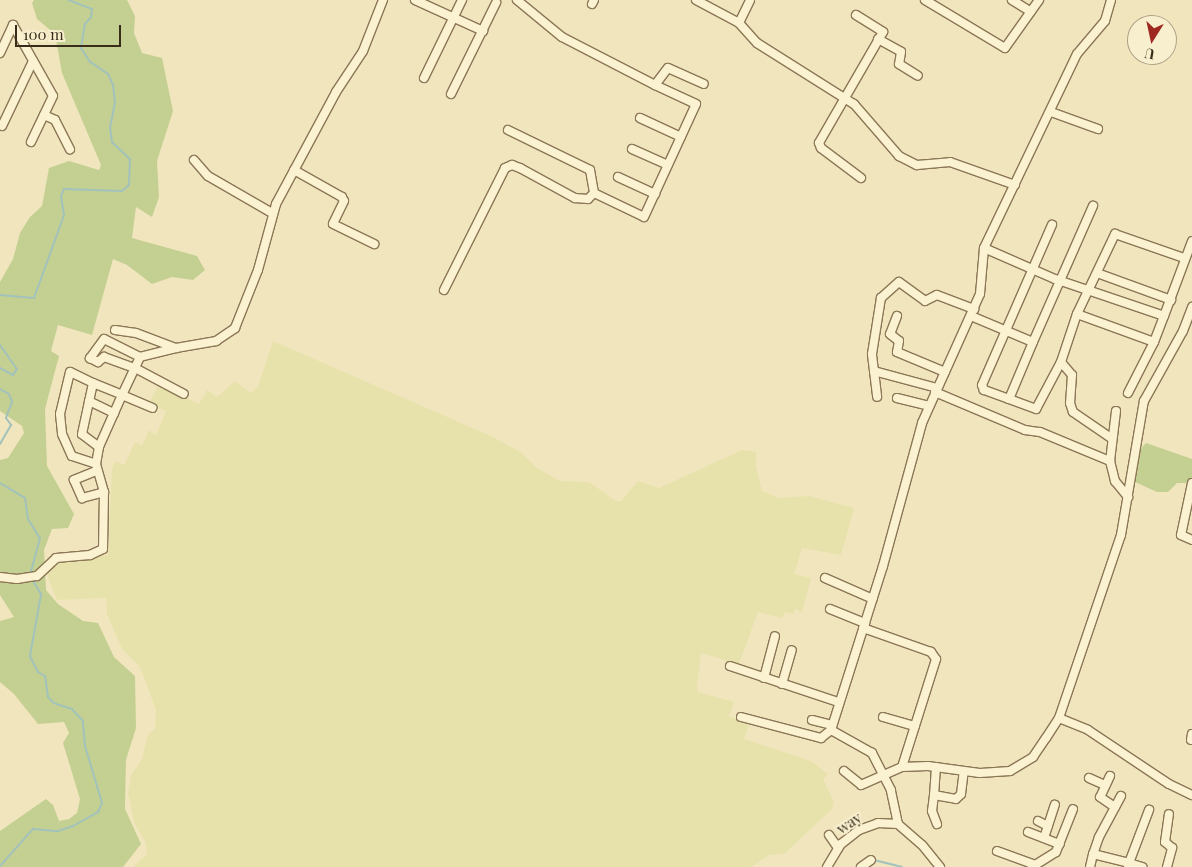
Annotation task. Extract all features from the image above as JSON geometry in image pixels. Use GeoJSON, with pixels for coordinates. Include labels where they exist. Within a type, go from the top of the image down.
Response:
{"type":"FeatureCollection","features":[{"type":"Feature","properties":{"kind":"street"},"geometry":{"type":"LineString","coordinates":[[184,394],[135,368],[104,357],[96,362],[90,356],[104,339],[140,357],[216,341],[235,328],[258,270],[272,213],[336,92],[363,52],[383,0]]}},
{"type":"Feature","properties":{"kind":"street"},"geometry":{"type":"LineString","coordinates":[[415,0],[482,31]]}},
{"type":"Feature","properties":{"kind":"street"},"geometry":{"type":"LineString","coordinates":[[424,78],[462,0]]}},
{"type":"Feature","properties":{"kind":"street"},"geometry":{"type":"LineString","coordinates":[[517,0],[562,37],[696,104],[644,217],[594,194]]}},
{"type":"Feature","properties":{"kind":"street"},"geometry":{"type":"LineString","coordinates":[[696,0],[740,20],[756,42],[854,104],[898,156],[917,165],[950,162],[1015,185]]}},
{"type":"Feature","properties":{"kind":"street"},"geometry":{"type":"LineString","coordinates":[[740,20],[750,0]]}},
{"type":"Feature","properties":{"kind":"street"},"geometry":{"type":"LineString","coordinates":[[925,0],[1001,48],[1008,46],[1038,0]]}},
{"type":"Feature","properties":{"kind":"street"},"geometry":{"type":"LineString","coordinates":[[1012,0],[1031,12]]}},
{"type":"Feature","properties":{"kind":"street"},"geometry":{"type":"LineString","coordinates":[[741,717],[821,738],[832,728],[838,702],[873,600],[922,422],[980,294],[984,248],[1051,112],[1077,54],[1105,21],[1111,0]]}},
{"type":"Feature","properties":{"kind":"street"},"geometry":{"type":"LineString","coordinates":[[451,94],[496,3]]}},
{"type":"Feature","properties":{"kind":"street"},"geometry":{"type":"LineString","coordinates":[[856,15],[882,30],[819,146],[861,178]]}},
{"type":"Feature","properties":{"kind":"street"},"geometry":{"type":"LineString","coordinates":[[0,53],[13,25],[53,96],[31,142]]}},
{"type":"Feature","properties":{"kind":"street"},"geometry":{"type":"LineString","coordinates":[[878,39],[902,52],[899,64],[918,76]]}},
{"type":"Feature","properties":{"kind":"street"},"geometry":{"type":"LineString","coordinates":[[2,126],[33,61]]}},
{"type":"Feature","properties":{"kind":"street"},"geometry":{"type":"LineString","coordinates":[[655,85],[668,68],[704,84]]}},
{"type":"Feature","properties":{"kind":"street"},"geometry":{"type":"LineString","coordinates":[[1051,112],[1098,129]]}},
{"type":"Feature","properties":{"kind":"street"},"geometry":{"type":"LineString","coordinates":[[44,115],[55,120],[70,148]]}},
{"type":"Feature","properties":{"kind":"street"},"geometry":{"type":"LineString","coordinates":[[640,118],[681,137]]}},
{"type":"Feature","properties":{"kind":"street"},"geometry":{"type":"LineString","coordinates":[[508,130],[590,170],[594,194]]}},
{"type":"Feature","properties":{"kind":"street"},"geometry":{"type":"LineString","coordinates":[[632,149],[668,165]]}},
{"type":"Feature","properties":{"kind":"street"},"geometry":{"type":"LineString","coordinates":[[194,160],[208,176],[272,213]]}},
{"type":"Feature","properties":{"kind":"street"},"geometry":{"type":"LineString","coordinates":[[444,290],[505,168],[512,165],[520,168],[575,198],[588,200],[594,194]]}},
{"type":"Feature","properties":{"kind":"street"},"geometry":{"type":"LineString","coordinates":[[294,170],[342,197],[344,201],[333,224],[374,244]]}},
{"type":"Feature","properties":{"kind":"street"},"geometry":{"type":"LineString","coordinates":[[618,177],[655,194]]}},
{"type":"Feature","properties":{"kind":"street"},"geometry":{"type":"LineString","coordinates":[[1009,399],[1093,206]]}},
{"type":"Feature","properties":{"kind":"street"},"geometry":{"type":"LineString","coordinates":[[1052,225],[1004,329],[982,387],[1009,399],[1039,408],[1061,362],[1077,314],[1115,234],[1184,258]]}},
{"type":"Feature","properties":{"kind":"street"},"geometry":{"type":"LineString","coordinates":[[1128,393],[1154,342],[1171,300],[1184,258],[1192,241]]}},
{"type":"Feature","properties":{"kind":"street"},"geometry":{"type":"LineString","coordinates":[[984,248],[1032,271],[1164,316]]}},
{"type":"Feature","properties":{"kind":"street"},"geometry":{"type":"LineString","coordinates":[[1097,273],[1171,300]]}},
{"type":"Feature","properties":{"kind":"street"},"geometry":{"type":"LineString","coordinates":[[877,396],[872,354],[881,298],[899,282],[925,300],[937,294],[1033,342]]}},
{"type":"Feature","properties":{"kind":"street"},"geometry":{"type":"LineString","coordinates":[[844,771],[861,785],[902,766],[936,767],[964,771],[1010,771],[1033,757],[1059,718],[1121,535],[1144,401],[1184,331],[1192,307]]}},
{"type":"Feature","properties":{"kind":"street"},"geometry":{"type":"LineString","coordinates":[[1077,314],[1154,342]]}},
{"type":"Feature","properties":{"kind":"street"},"geometry":{"type":"LineString","coordinates":[[898,316],[890,334],[899,341],[897,352],[945,372]]}},
{"type":"Feature","properties":{"kind":"street"},"geometry":{"type":"LineString","coordinates":[[116,330],[136,333],[176,348]]}},
{"type":"Feature","properties":{"kind":"street"},"geometry":{"type":"LineString","coordinates":[[0,577],[30,577],[56,558],[90,555],[104,549],[104,492],[96,467],[99,447],[140,357]]}},
{"type":"Feature","properties":{"kind":"street"},"geometry":{"type":"LineString","coordinates":[[1061,362],[1072,375],[1070,403],[1074,412],[1111,438]]}},
{"type":"Feature","properties":{"kind":"street"},"geometry":{"type":"LineString","coordinates":[[874,371],[936,390],[1025,430],[1040,432],[1110,460]]}},
{"type":"Feature","properties":{"kind":"street"},"geometry":{"type":"LineString","coordinates":[[96,467],[72,456],[62,434],[60,414],[70,372],[152,408]]}},
{"type":"Feature","properties":{"kind":"street"},"geometry":{"type":"LineString","coordinates":[[93,382],[82,434],[99,447]]}},
{"type":"Feature","properties":{"kind":"street"},"geometry":{"type":"LineString","coordinates":[[897,398],[929,406]]}},
{"type":"Feature","properties":{"kind":"street"},"geometry":{"type":"LineString","coordinates":[[89,401],[114,412]]}},
{"type":"Feature","properties":{"kind":"street"},"geometry":{"type":"LineString","coordinates":[[1116,411],[1111,438],[1110,460],[1115,481],[1128,496]]}},
{"type":"Feature","properties":{"kind":"street"},"geometry":{"type":"LineString","coordinates":[[96,467],[75,478],[81,498],[104,492]]}},
{"type":"Feature","properties":{"kind":"street"},"geometry":{"type":"LineString","coordinates":[[1192,484],[1181,535],[1192,540]]}},
{"type":"Feature","properties":{"kind":"street"},"geometry":{"type":"LineString","coordinates":[[825,578],[873,600]]}},
{"type":"Feature","properties":{"kind":"street"},"geometry":{"type":"LineString","coordinates":[[830,610],[935,656],[902,766]]}},
{"type":"Feature","properties":{"kind":"street"},"geometry":{"type":"LineString","coordinates":[[764,678],[775,636]]}},
{"type":"Feature","properties":{"kind":"street"},"geometry":{"type":"LineString","coordinates":[[782,684],[792,650]]}},
{"type":"Feature","properties":{"kind":"street"},"geometry":{"type":"LineString","coordinates":[[730,666],[838,702]]}},
{"type":"Feature","properties":{"kind":"street"},"geometry":{"type":"LineString","coordinates":[[883,716],[915,726]]}},
{"type":"Feature","properties":{"kind":"street"},"geometry":{"type":"LineString","coordinates":[[1059,718],[1088,730],[1169,784],[1192,795]]}},
{"type":"Feature","properties":{"kind":"street"},"geometry":{"type":"LineString","coordinates":[[812,720],[832,728],[872,753],[891,790],[898,824],[922,844],[940,867]]}},
{"type":"Feature","properties":{"kind":"street"},"geometry":{"type":"LineString","coordinates":[[936,767],[932,811],[936,824]]}},
{"type":"Feature","properties":{"kind":"street"},"geometry":{"type":"LineString","coordinates":[[934,795],[959,797],[964,771]]}},
{"type":"Feature","properties":{"kind":"street"},"geometry":{"type":"LineString","coordinates":[[1110,776],[1100,797],[1115,807]]}},
{"type":"Feature","properties":{"kind":"street"},"geometry":{"type":"LineString","coordinates":[[1089,778],[1106,784]]}},
{"type":"Feature","properties":{"kind":"street"},"geometry":{"type":"LineString","coordinates":[[1090,867],[1093,854],[1121,796]]}},
{"type":"Feature","properties":{"kind":"street"},"geometry":{"type":"LineString","coordinates":[[1044,838],[1055,805]]}},
{"type":"Feature","properties":{"kind":"street"},"geometry":{"type":"LineString","coordinates":[[997,851],[1032,866],[1051,856],[1060,844],[1073,810]]}},
{"type":"Feature","properties":{"kind":"street"},"geometry":{"type":"LineString","coordinates":[[1128,865],[1149,810]]}},
{"type":"Feature","properties":{"kind":"street"},"geometry":{"type":"LineString","coordinates":[[1167,867],[1172,848],[1165,842],[1169,814]]}},
{"type":"Feature","properties":{"kind":"street"},"geometry":{"type":"LineString","coordinates":[[1038,821],[1048,826]]}},
{"type":"Feature","properties":{"kind":"street","name":"way"},"geometry":{"type":"LineString","coordinates":[[827,867],[838,848],[853,834],[868,825],[885,822],[898,824]]}},
{"type":"Feature","properties":{"kind":"street"},"geometry":{"type":"LineString","coordinates":[[1028,832],[1060,844]]}},
{"type":"Feature","properties":{"kind":"street"},"geometry":{"type":"LineString","coordinates":[[829,835],[838,848]]}},
{"type":"Feature","properties":{"kind":"street"},"geometry":{"type":"LineString","coordinates":[[1093,854],[1128,865],[1142,867]]}},
{"type":"Feature","properties":{"kind":"street"},"geometry":{"type":"LineString","coordinates":[[861,867],[871,860]]}},
{"type":"Feature","properties":{"kind":"shaded area"},"geometry":{"type":"Polygon","coordinates":[[[273,341],[493,437],[522,453],[537,468],[560,481],[589,482],[616,501],[621,501],[638,481],[659,488],[742,450],[756,452],[756,466],[762,491],[779,498],[809,496],[854,508],[841,555],[802,548],[794,574],[811,578],[802,612],[795,609],[793,614],[785,612],[782,618],[758,612],[739,664],[701,653],[697,687],[698,692],[734,702],[729,716],[749,724],[744,739],[811,761],[828,774],[823,779],[834,802],[832,809],[784,854],[769,855],[751,867],[133,867],[147,854],[146,843],[134,822],[128,793],[131,775],[142,759],[148,734],[155,729],[156,710],[140,667],[122,649],[107,614],[106,598],[57,600],[45,570],[63,558],[108,555],[112,469],[115,461],[124,465],[135,442],[142,446],[149,430],[156,435],[166,411],[149,403],[159,384],[199,404],[207,390],[217,397],[235,381],[251,393],[258,387],[273,341]]]}},
{"type":"Feature","properties":{"kind":"green space"},"geometry":{"type":"Polygon","coordinates":[[[34,0],[127,0],[135,16],[134,33],[142,53],[162,58],[173,111],[157,161],[159,197],[152,217],[136,207],[132,238],[197,256],[205,270],[193,280],[172,277],[152,284],[127,265],[113,259],[92,335],[58,325],[51,351],[59,356],[45,409],[47,466],[74,514],[68,528],[52,529],[44,550],[46,590],[58,604],[83,621],[98,623],[114,657],[135,676],[136,728],[126,760],[125,809],[141,844],[123,867],[0,867],[0,831],[46,799],[53,805],[59,821],[69,819],[77,813],[80,799],[63,743],[69,733],[64,722],[38,724],[14,694],[0,682],[0,621],[14,617],[0,595],[0,460],[8,458],[24,433],[22,426],[0,411],[0,282],[13,259],[20,233],[30,217],[42,206],[49,168],[69,161],[99,170],[101,165],[62,73],[55,34],[37,19],[32,3],[34,0]]]}},
{"type":"Feature","properties":{"kind":"green space"},"geometry":{"type":"Polygon","coordinates":[[[1146,443],[1192,459],[1192,483],[1177,483],[1168,492],[1157,492],[1135,482],[1137,453],[1146,443]]]}},
{"type":"Feature","properties":{"kind":"waterway"},"geometry":{"type":"LineString","coordinates":[[0,295],[34,298],[64,215],[61,196],[64,189],[122,191],[129,185],[130,159],[112,142],[110,128],[115,103],[113,85],[108,74],[90,62],[81,48],[85,24],[91,17],[92,9],[69,0]]}},
{"type":"Feature","properties":{"kind":"waterway"},"geometry":{"type":"LineString","coordinates":[[0,345],[17,369],[13,375],[0,368]]}},
{"type":"Feature","properties":{"kind":"waterway"},"geometry":{"type":"LineString","coordinates":[[0,389],[9,394],[12,402],[6,418],[11,425],[0,444]]}},
{"type":"Feature","properties":{"kind":"waterway"},"geometry":{"type":"LineString","coordinates":[[0,483],[25,498],[28,519],[40,538],[30,575]]}},
{"type":"Feature","properties":{"kind":"waterway"},"geometry":{"type":"LineString","coordinates":[[0,866],[33,829],[58,831],[73,826],[98,812],[102,803],[85,746],[83,721],[72,709],[54,703],[48,697],[45,676],[38,672],[30,656],[41,594],[32,579]]}},
{"type":"Feature","properties":{"kind":"waterway"},"geometry":{"type":"LineString","coordinates":[[874,860],[902,867]]}}]}
